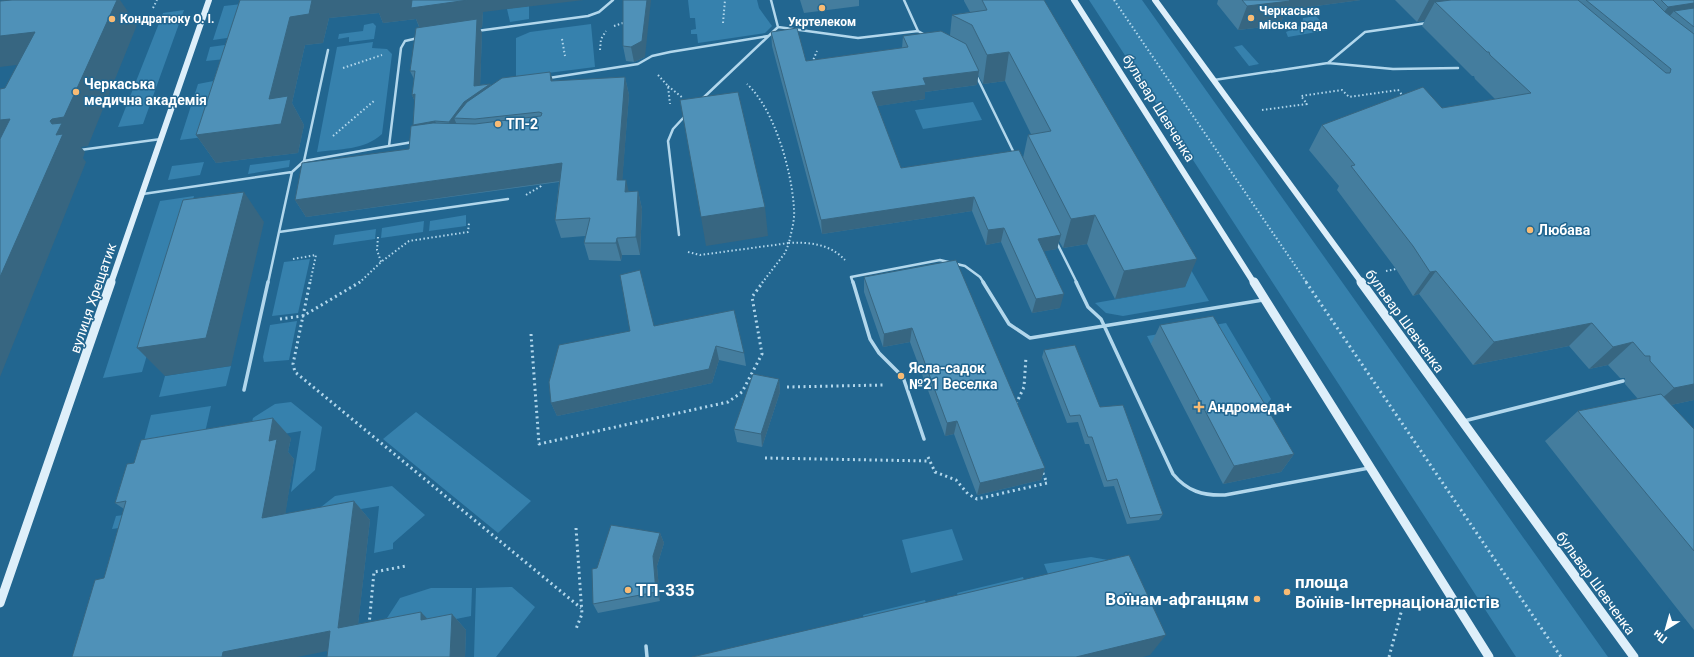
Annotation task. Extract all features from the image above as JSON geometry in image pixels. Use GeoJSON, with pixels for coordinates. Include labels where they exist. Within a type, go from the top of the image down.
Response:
{"type":"FeatureCollection","features":[{"type":"Feature","properties":{"kind":"main road","name":"вулиця Хрещатик"},"geometry":{"type":"LineString","coordinates":[[0,604],[209,0]]}},
{"type":"Feature","properties":{"kind":"main road","name":"бульвар Шевченка"},"geometry":{"type":"LineString","coordinates":[[1074,0],[1265,300],[1489,657]]}},
{"type":"Feature","properties":{"kind":"main road","name":"бульвар Шевченка"},"geometry":{"type":"LineString","coordinates":[[1155,0],[1634,657]]}},
{"type":"Feature","properties":{"kind":"lane"},"geometry":{"type":"LineString","coordinates":[[475,31],[588,16],[598,12],[613,0]]}},
{"type":"Feature","properties":{"kind":"lane"},"geometry":{"type":"LineString","coordinates":[[771,0],[778,27]]}},
{"type":"Feature","properties":{"kind":"lane"},"geometry":{"type":"LineString","coordinates":[[904,0],[918,31]]}},
{"type":"Feature","properties":{"kind":"lane"},"geometry":{"type":"LineString","coordinates":[[1328,63],[1365,32],[1429,22]]}},
{"type":"Feature","properties":{"kind":"lane"},"geometry":{"type":"LineString","coordinates":[[778,27],[858,38],[918,31],[932,38]]}},
{"type":"Feature","properties":{"kind":"lane"},"geometry":{"type":"LineString","coordinates":[[698,104],[778,27]]}},
{"type":"Feature","properties":{"kind":"lane"},"geometry":{"type":"LineString","coordinates":[[545,79],[603,71],[638,64],[652,56],[670,52],[768,36]]}},
{"type":"Feature","properties":{"kind":"lane"},"geometry":{"type":"LineString","coordinates":[[389,146],[401,48],[406,41],[422,38]]}},
{"type":"Feature","properties":{"kind":"lane"},"geometry":{"type":"LineString","coordinates":[[304,161],[328,50]]}},
{"type":"Feature","properties":{"kind":"lane"},"geometry":{"type":"LineString","coordinates":[[1214,80],[1328,63],[1352,67],[1396,69],[1458,68]]}},
{"type":"Feature","properties":{"kind":"lane"},"geometry":{"type":"LineString","coordinates":[[976,74],[1018,162]]}},
{"type":"Feature","properties":{"kind":"lane"},"geometry":{"type":"LineString","coordinates":[[679,235],[668,141],[673,129],[686,114]]}},
{"type":"Feature","properties":{"kind":"lane"},"geometry":{"type":"LineString","coordinates":[[77,150],[161,139]]}},
{"type":"Feature","properties":{"kind":"lane"},"geometry":{"type":"LineString","coordinates":[[142,194],[292,172],[304,161],[418,141]]}},
{"type":"Feature","properties":{"kind":"lane"},"geometry":{"type":"LineString","coordinates":[[244,390],[292,172]]}},
{"type":"Feature","properties":{"kind":"lane"},"geometry":{"type":"LineString","coordinates":[[279,232],[508,199]]}},
{"type":"Feature","properties":{"kind":"lane"},"geometry":{"type":"LineString","coordinates":[[1055,240],[1088,307],[1099,316],[1173,474],[1179,482],[1200,494],[1213,496],[1369,468]]}},
{"type":"Feature","properties":{"kind":"lane"},"geometry":{"type":"LineString","coordinates":[[924,439],[907,385],[898,369],[873,346],[851,277],[940,260],[956,263],[973,271],[980,277],[1009,324],[1030,338],[1265,300]]}},
{"type":"Feature","properties":{"kind":"lane"},"geometry":{"type":"LineString","coordinates":[[1462,421],[1623,381]]}},
{"type":"Feature","properties":{"kind":"lane"},"geometry":{"type":"LineString","coordinates":[[646,646],[647,657]]}},
{"type":"Feature","properties":{"kind":"path"},"geometry":{"type":"LineString","coordinates":[[153,8],[157,0]]}},
{"type":"Feature","properties":{"kind":"path"},"geometry":{"type":"LineString","coordinates":[[1114,0],[1561,657]]}},
{"type":"Feature","properties":{"kind":"path"},"geometry":{"type":"LineString","coordinates":[[603,71],[600,43],[602,36],[609,28],[632,20]]}},
{"type":"Feature","properties":{"kind":"path"},"geometry":{"type":"LineString","coordinates":[[811,66],[826,34]]}},
{"type":"Feature","properties":{"kind":"path"},"geometry":{"type":"LineString","coordinates":[[556,38],[562,40],[564,43],[565,76]]}},
{"type":"Feature","properties":{"kind":"path"},"geometry":{"type":"LineString","coordinates":[[323,76],[401,48]]}},
{"type":"Feature","properties":{"kind":"path"},"geometry":{"type":"LineString","coordinates":[[638,64],[659,75],[665,82],[670,96],[670,114],[681,120]]}},
{"type":"Feature","properties":{"kind":"path"},"geometry":{"type":"LineString","coordinates":[[531,334],[538,444],[728,402],[736,398],[742,392],[762,354],[752,295],[785,253],[789,243],[794,217],[794,206],[783,152],[754,89],[744,83],[726,76]]}},
{"type":"Feature","properties":{"kind":"path"},"geometry":{"type":"LineString","coordinates":[[1262,110],[1307,104],[1301,96],[1342,90],[1349,97],[1398,90],[1407,100]]}},
{"type":"Feature","properties":{"kind":"path"},"geometry":{"type":"LineString","coordinates":[[508,199],[536,190],[541,186],[544,175]]}},
{"type":"Feature","properties":{"kind":"path"},"geometry":{"type":"LineString","coordinates":[[381,217],[377,250],[381,262]]}},
{"type":"Feature","properties":{"kind":"path"},"geometry":{"type":"LineString","coordinates":[[303,316],[358,285],[381,262],[409,241],[468,232]]}},
{"type":"Feature","properties":{"kind":"path"},"geometry":{"type":"LineString","coordinates":[[679,235],[680,243],[684,249],[691,254],[700,255],[789,243],[812,243],[837,253],[846,262],[851,277]]}},
{"type":"Feature","properties":{"kind":"path"},"geometry":{"type":"LineString","coordinates":[[273,261],[316,256],[293,364],[295,372],[581,608]]}},
{"type":"Feature","properties":{"kind":"path"},"geometry":{"type":"LineString","coordinates":[[1386,271],[1396,269]]}},
{"type":"Feature","properties":{"kind":"path"},"geometry":{"type":"LineString","coordinates":[[1016,410],[1016,403],[1024,387],[1026,353],[1030,338]]}},
{"type":"Feature","properties":{"kind":"path"},"geometry":{"type":"LineString","coordinates":[[787,388],[907,385]]}},
{"type":"Feature","properties":{"kind":"path"},"geometry":{"type":"LineString","coordinates":[[924,439],[930,461],[935,472],[956,480],[968,494],[977,499],[1047,483],[1041,469]]}},
{"type":"Feature","properties":{"kind":"path"},"geometry":{"type":"LineString","coordinates":[[765,458],[930,461]]}},
{"type":"Feature","properties":{"kind":"path"},"geometry":{"type":"LineString","coordinates":[[576,528],[582,614],[576,628]]}},
{"type":"Feature","properties":{"kind":"path"},"geometry":{"type":"LineString","coordinates":[[369,626],[374,572],[406,566]]}},
{"type":"Feature","properties":{"kind":"path"},"geometry":{"type":"LineString","coordinates":[[1389,657],[1402,609]]}},
{"type":"Feature","properties":{"kind":"shaded area"},"geometry":{"type":"Polygon","coordinates":[[[688,0],[757,0],[759,8],[772,26],[765,33],[698,43],[697,34],[691,34],[691,30],[696,29],[695,18],[690,18],[688,0]]]}},
{"type":"Feature","properties":{"kind":"shaded area"},"geometry":{"type":"Polygon","coordinates":[[[1089,0],[1142,0],[1608,657],[1516,657],[1089,0]]]}},
{"type":"Feature","properties":{"kind":"shaded area"},"geometry":{"type":"Polygon","coordinates":[[[251,3],[241,36],[213,40],[224,6],[251,3]]]}},
{"type":"Feature","properties":{"kind":"shaded area"},"geometry":{"type":"Polygon","coordinates":[[[529,6],[529,19],[510,22],[507,9],[529,6]]]}},
{"type":"Feature","properties":{"kind":"shaded area"},"geometry":{"type":"Polygon","coordinates":[[[184,10],[143,124],[118,127],[163,13],[184,10]]]}},
{"type":"Feature","properties":{"kind":"shaded area"},"geometry":{"type":"Polygon","coordinates":[[[1316,16],[1328,30],[1288,37],[1286,32],[1302,25],[1303,18],[1316,16]]]}},
{"type":"Feature","properties":{"kind":"shaded area"},"geometry":{"type":"Polygon","coordinates":[[[373,23],[376,26],[374,39],[349,42],[349,37],[338,39],[339,34],[363,31],[364,25],[373,23]]]}},
{"type":"Feature","properties":{"kind":"shaded area"},"geometry":{"type":"Polygon","coordinates":[[[591,24],[595,67],[516,77],[516,38],[530,32],[591,24]]]}},
{"type":"Feature","properties":{"kind":"shaded area"},"geometry":{"type":"Polygon","coordinates":[[[373,42],[372,48],[387,49],[392,54],[382,134],[360,146],[317,152],[337,47],[373,42]]]}},
{"type":"Feature","properties":{"kind":"shaded area"},"geometry":{"type":"Polygon","coordinates":[[[239,43],[235,58],[206,61],[210,47],[239,43]]]}},
{"type":"Feature","properties":{"kind":"shaded area"},"geometry":{"type":"Polygon","coordinates":[[[1242,45],[1259,64],[1249,66],[1234,47],[1242,45]]]}},
{"type":"Feature","properties":{"kind":"shaded area"},"geometry":{"type":"Polygon","coordinates":[[[229,78],[212,136],[180,140],[198,84],[229,78]]]}},
{"type":"Feature","properties":{"kind":"shaded area"},"geometry":{"type":"Polygon","coordinates":[[[973,102],[982,120],[923,129],[915,110],[973,102]]]}},
{"type":"Feature","properties":{"kind":"shaded area"},"geometry":{"type":"Polygon","coordinates":[[[290,160],[289,167],[248,174],[250,165],[290,160]]]}},
{"type":"Feature","properties":{"kind":"shaded area"},"geometry":{"type":"Polygon","coordinates":[[[204,162],[200,175],[168,180],[172,166],[204,162]]]}},
{"type":"Feature","properties":{"kind":"shaded area"},"geometry":{"type":"Polygon","coordinates":[[[194,196],[142,372],[103,378],[160,201],[194,196]]]}},
{"type":"Feature","properties":{"kind":"shaded area"},"geometry":{"type":"Polygon","coordinates":[[[466,215],[466,226],[429,231],[430,221],[466,215]]]}},
{"type":"Feature","properties":{"kind":"shaded area"},"geometry":{"type":"Polygon","coordinates":[[[424,221],[423,232],[381,238],[382,228],[424,221]]]}},
{"type":"Feature","properties":{"kind":"shaded area"},"geometry":{"type":"Polygon","coordinates":[[[376,229],[375,239],[333,245],[335,235],[376,229]]]}},
{"type":"Feature","properties":{"kind":"shaded area"},"geometry":{"type":"Polygon","coordinates":[[[310,259],[298,313],[272,316],[284,262],[310,259]]]}},
{"type":"Feature","properties":{"kind":"shaded area"},"geometry":{"type":"Polygon","coordinates":[[[1191,270],[1209,301],[1123,316],[1106,313],[1095,303],[1185,287],[1191,270]]]}},
{"type":"Feature","properties":{"kind":"shaded area"},"geometry":{"type":"Polygon","coordinates":[[[297,321],[289,360],[264,362],[263,357],[270,325],[297,321]]]}},
{"type":"Feature","properties":{"kind":"shaded area"},"geometry":{"type":"Polygon","coordinates":[[[1226,323],[1271,399],[1264,408],[1151,344],[1147,336],[1226,323]]]}},
{"type":"Feature","properties":{"kind":"shaded area"},"geometry":{"type":"Polygon","coordinates":[[[231,366],[226,386],[159,397],[165,376],[231,366]]]}},
{"type":"Feature","properties":{"kind":"shaded area"},"geometry":{"type":"Polygon","coordinates":[[[291,402],[322,427],[315,470],[291,492],[301,431],[248,440],[253,418],[275,404],[291,402]]]}},
{"type":"Feature","properties":{"kind":"shaded area"},"geometry":{"type":"Polygon","coordinates":[[[211,406],[204,437],[119,528],[112,529],[116,516],[124,515],[151,415],[211,406]]]}},
{"type":"Feature","properties":{"kind":"shaded area"},"geometry":{"type":"Polygon","coordinates":[[[416,412],[531,501],[498,533],[383,439],[416,412]]]}},
{"type":"Feature","properties":{"kind":"shaded area"},"geometry":{"type":"Polygon","coordinates":[[[392,486],[425,515],[393,543],[393,549],[374,553],[379,506],[307,518],[335,496],[392,486]]]}},
{"type":"Feature","properties":{"kind":"shaded area"},"geometry":{"type":"Polygon","coordinates":[[[952,529],[963,560],[911,573],[902,540],[952,529]]]}},
{"type":"Feature","properties":{"kind":"shaded area"},"geometry":{"type":"Polygon","coordinates":[[[1091,557],[1108,560],[1050,579],[1044,564],[1091,557]]]}},
{"type":"Feature","properties":{"kind":"shaded area"},"geometry":{"type":"Polygon","coordinates":[[[1023,577],[1026,587],[960,603],[957,593],[1023,577]]]}},
{"type":"Feature","properties":{"kind":"shaded area"},"geometry":{"type":"Polygon","coordinates":[[[512,587],[535,607],[496,657],[474,657],[476,588],[512,587]]]}},
{"type":"Feature","properties":{"kind":"shaded area"},"geometry":{"type":"Polygon","coordinates":[[[431,588],[472,588],[471,616],[376,635],[400,598],[431,588]]]}},
{"type":"Feature","properties":{"kind":"shaded area"},"geometry":{"type":"Polygon","coordinates":[[[925,600],[929,613],[866,628],[863,615],[925,600]]]}},
{"type":"Feature","properties":{"kind":"building"},"geometry":{"type":"Polygon","coordinates":[[[117,0],[64,117],[52,119],[50,121],[52,124],[62,123],[56,135],[63,134],[0,277],[0,139],[10,119],[0,120],[0,89],[5,88],[35,32],[0,36],[0,1],[117,0]]]}},
{"type":"Feature","properties":{"kind":"building"},"geometry":{"type":"Polygon","coordinates":[[[240,0],[312,0],[309,14],[290,17],[269,99],[288,96],[281,124],[196,135],[240,0]]]}},
{"type":"Feature","properties":{"kind":"building"},"geometry":{"type":"Polygon","coordinates":[[[412,0],[468,0],[411,8],[412,0]]]}},
{"type":"Feature","properties":{"kind":"building"},"geometry":{"type":"Polygon","coordinates":[[[623,0],[647,0],[642,41],[631,47],[623,46],[623,0]]]}},
{"type":"Feature","properties":{"kind":"building"},"geometry":{"type":"Polygon","coordinates":[[[982,0],[1044,0],[1197,259],[1124,271],[1095,215],[1071,219],[1028,135],[1051,131],[1009,52],[987,55],[972,25],[952,15],[987,10],[982,0]]]}},
{"type":"Feature","properties":{"kind":"building"},"geometry":{"type":"Polygon","coordinates":[[[1242,0],[1289,0],[1290,1],[1247,6],[1242,0]]]}},
{"type":"Feature","properties":{"kind":"building","name":"Любава"},"geometry":{"type":"Polygon","coordinates":[[[1451,0],[1578,0],[1666,73],[1670,73],[1671,69],[1586,0],[1653,0],[1665,12],[1694,34],[1694,384],[1674,388],[1650,361],[1650,356],[1645,356],[1633,342],[1613,347],[1592,323],[1494,342],[1436,271],[1430,272],[1413,246],[1351,166],[1355,165],[1322,125],[1423,87],[1442,108],[1531,93],[1435,2],[1451,0]]]}},
{"type":"Feature","properties":{"kind":"building"},"geometry":{"type":"Polygon","coordinates":[[[1661,0],[1694,0],[1694,3],[1668,7],[1661,0]]]}},
{"type":"Feature","properties":{"kind":"building"},"geometry":{"type":"Polygon","coordinates":[[[1694,8],[1694,27],[1674,11],[1694,8]]]}},
{"type":"Feature","properties":{"kind":"building"},"geometry":{"type":"Polygon","coordinates":[[[477,19],[474,86],[490,84],[464,102],[449,122],[435,121],[413,125],[415,94],[412,95],[415,71],[410,71],[416,28],[477,19]]]}},
{"type":"Feature","properties":{"kind":"building"},"geometry":{"type":"Polygon","coordinates":[[[797,28],[806,61],[908,47],[903,36],[941,31],[966,44],[979,71],[923,78],[926,85],[872,92],[901,168],[1019,150],[1061,235],[1038,239],[1064,294],[1036,299],[1004,228],[988,230],[974,197],[821,220],[771,32],[797,28]]]}},
{"type":"Feature","properties":{"kind":"building"},"geometry":{"type":"Polygon","coordinates":[[[550,72],[551,81],[625,77],[617,180],[626,180],[625,192],[638,191],[636,237],[617,238],[616,243],[584,243],[590,218],[555,220],[562,163],[295,200],[302,163],[409,149],[411,126],[433,123],[475,124],[541,116],[542,113],[539,112],[475,119],[454,118],[467,102],[502,78],[550,72]]]}},
{"type":"Feature","properties":{"kind":"building"},"geometry":{"type":"Polygon","coordinates":[[[738,92],[765,207],[701,217],[680,100],[738,92]]]}},
{"type":"Feature","properties":{"kind":"building"},"geometry":{"type":"Polygon","coordinates":[[[244,192],[206,338],[137,348],[183,200],[244,192]]]}},
{"type":"Feature","properties":{"kind":"building"},"geometry":{"type":"Polygon","coordinates":[[[956,260],[1045,468],[980,483],[957,421],[947,423],[912,328],[884,334],[864,277],[956,260]]]}},
{"type":"Feature","properties":{"kind":"building"},"geometry":{"type":"Polygon","coordinates":[[[640,270],[654,326],[734,310],[744,353],[716,346],[709,369],[551,403],[549,382],[559,345],[630,331],[620,275],[640,270]]]}},
{"type":"Feature","properties":{"kind":"building"},"geometry":{"type":"Polygon","coordinates":[[[1213,316],[1294,454],[1234,466],[1160,325],[1213,316]]]}},
{"type":"Feature","properties":{"kind":"building"},"geometry":{"type":"Polygon","coordinates":[[[1075,345],[1100,407],[1123,405],[1163,514],[1130,518],[1117,479],[1107,481],[1092,437],[1088,437],[1080,415],[1070,416],[1044,350],[1075,345]]]}},
{"type":"Feature","properties":{"kind":"building"},"geometry":{"type":"Polygon","coordinates":[[[753,374],[779,379],[761,434],[734,429],[753,374]]]}},
{"type":"Feature","properties":{"kind":"building"},"geometry":{"type":"Polygon","coordinates":[[[1661,394],[1694,429],[1694,551],[1578,411],[1661,394]]]}},
{"type":"Feature","properties":{"kind":"building"},"geometry":{"type":"Polygon","coordinates":[[[273,418],[269,441],[277,439],[262,518],[354,501],[338,628],[421,612],[421,620],[452,614],[450,657],[327,657],[330,631],[223,652],[222,657],[72,657],[95,580],[104,578],[126,501],[115,503],[127,464],[134,463],[141,440],[273,418]]]}},
{"type":"Feature","properties":{"kind":"building"},"geometry":{"type":"Polygon","coordinates":[[[611,525],[660,533],[653,556],[656,592],[593,604],[592,569],[597,568],[611,525]]]}},
{"type":"Feature","properties":{"kind":"building"},"geometry":{"type":"Polygon","coordinates":[[[1129,555],[1166,635],[1076,657],[692,657],[1129,555]]]}},
{"type":"Feature","properties":{"kind":"place","name":"Укртелеком"},"geometry":{"type":"Point","coordinates":[822,8]}},
{"type":"Feature","properties":{"kind":"place","name":"Черкаська міська рада"},"geometry":{"type":"Point","coordinates":[1251,18]}},
{"type":"Feature","properties":{"kind":"place","name":"Кондратюку О. І."},"geometry":{"type":"Point","coordinates":[112,19]}},
{"type":"Feature","properties":{"kind":"place","name":"Черкаська медична академія"},"geometry":{"type":"Point","coordinates":[76,92]}},
{"type":"Feature","properties":{"kind":"place","name":"ТП-2"},"geometry":{"type":"Point","coordinates":[498,124]}},
{"type":"Feature","properties":{"kind":"place","name":"Любава"},"geometry":{"type":"Point","coordinates":[1530,230]}},
{"type":"Feature","properties":{"kind":"place","name":"Ясла-садок №21 Веселка"},"geometry":{"type":"Point","coordinates":[901,376]}},
{"type":"Feature","properties":{"kind":"place","name":"Андромеда+"},"geometry":{"type":"Point","coordinates":[1199,407]}},
{"type":"Feature","properties":{"kind":"place","name":"ТП-335"},"geometry":{"type":"Point","coordinates":[628,590]}},
{"type":"Feature","properties":{"kind":"place","name":"площа Воїнів-Інтернаціоналістів"},"geometry":{"type":"Point","coordinates":[1287,592]}},
{"type":"Feature","properties":{"kind":"place","name":"Воїнам-афганцям"},"geometry":{"type":"Point","coordinates":[1257,599]}}]}
